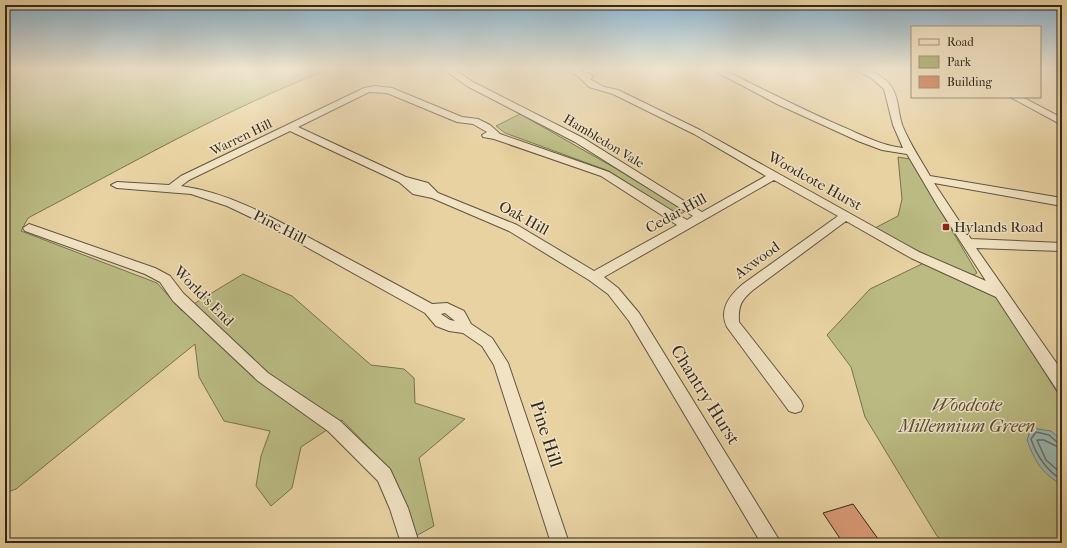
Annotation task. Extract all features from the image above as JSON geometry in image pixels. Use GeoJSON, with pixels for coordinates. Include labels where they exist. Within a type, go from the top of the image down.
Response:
{"type":"FeatureCollection","features":[{"type":"Feature","properties":{"kind":"street","name":"Warren Hill"},"geometry":{"type":"LineString","coordinates":[[171,188],[185,178],[357,95]]}},
{"type":"Feature","properties":{"kind":"street","name":"Warren Hill"},"geometry":{"type":"LineString","coordinates":[[400,95],[460,120],[466,127],[482,134],[496,136],[605,174],[686,225]]}},
{"type":"Feature","properties":{"kind":"street","name":"Hambledon Vale"},"geometry":{"type":"LineString","coordinates":[[491,95],[579,140],[702,217]]}},
{"type":"Feature","properties":{"kind":"street","name":"Woodcote Hurst"},"geometry":{"type":"LineString","coordinates":[[620,95],[697,132],[915,255],[1002,294]]}},
{"type":"Feature","properties":{"kind":"street"},"geometry":{"type":"LineString","coordinates":[[765,95],[833,127],[882,147],[894,150],[910,151]]}},
{"type":"Feature","properties":{"kind":"street"},"geometry":{"type":"LineString","coordinates":[[891,95],[899,131],[926,179],[1062,385]]}},
{"type":"Feature","properties":{"kind":"street"},"geometry":{"type":"LineString","coordinates":[[1017,98],[1062,122]]}},
{"type":"Feature","properties":{"kind":"street","name":"Oak Hill"},"geometry":{"type":"LineString","coordinates":[[290,127],[403,180],[410,189],[421,194],[434,195],[513,228],[594,277]]}},
{"type":"Feature","properties":{"kind":"street","name":"Cedar Hill"},"geometry":{"type":"LineString","coordinates":[[594,277],[774,176]]}},
{"type":"Feature","properties":{"kind":"street"},"geometry":{"type":"LineString","coordinates":[[926,179],[942,180],[1062,202]]}},
{"type":"Feature","properties":{"kind":"street","name":"Pine Hill"},"geometry":{"type":"LineString","coordinates":[[117,186],[171,188],[192,191],[231,203],[271,222],[430,309],[436,319],[447,326],[466,328],[487,342],[501,363],[560,543]]}},
{"type":"Feature","properties":{"kind":"street","name":"Axwood"},"geometry":{"type":"LineString","coordinates":[[795,406],[732,323],[731,309],[736,298],[748,287],[846,216]]}},
{"type":"Feature","properties":{"kind":"street","name":"World's End"},"geometry":{"type":"LineString","coordinates":[[29,228],[150,271],[165,279],[178,296],[263,377],[334,426],[384,475],[398,508],[410,543]]}},
{"type":"Feature","properties":{"kind":"street"},"geometry":{"type":"LineString","coordinates":[[967,243],[1062,247]]}},
{"type":"Feature","properties":{"kind":"street","name":"Chantry Hurst"},"geometry":{"type":"LineString","coordinates":[[594,277],[613,291],[634,317],[772,543]]}},
{"type":"Feature","properties":{"kind":"green space"},"geometry":{"type":"Polygon","coordinates":[[[5,95],[269,95],[214,120],[28,218],[21,231],[157,283],[182,311],[243,274],[292,296],[371,365],[404,369],[414,378],[415,403],[465,419],[419,458],[434,526],[416,536],[391,470],[342,420],[301,447],[292,488],[271,506],[256,486],[261,456],[270,431],[224,421],[199,377],[195,344],[16,489],[5,493],[5,95]]]}},
{"type":"Feature","properties":{"kind":"green space"},"geometry":{"type":"Polygon","coordinates":[[[520,114],[615,168],[685,211],[679,216],[609,171],[505,133],[496,126],[520,114]]]}},
{"type":"Feature","properties":{"kind":"green space"},"geometry":{"type":"Polygon","coordinates":[[[898,157],[910,159],[977,273],[970,277],[875,228],[898,216],[902,199],[898,157]]]}},
{"type":"Feature","properties":{"kind":"green space","name":"Woodcote Millennium Green"},"geometry":{"type":"Polygon","coordinates":[[[928,261],[997,296],[1062,400],[1062,543],[945,543],[937,536],[865,417],[851,367],[827,335],[870,289],[928,261]]]}},
{"type":"Feature","properties":{"kind":"water"},"geometry":{"type":"Polygon","coordinates":[[[1031,428],[1051,431],[1062,441],[1062,485],[1049,476],[1036,460],[1027,440],[1031,428]]]}},
{"type":"Feature","properties":{"kind":"building"},"geometry":{"type":"Polygon","coordinates":[[[853,504],[881,543],[843,543],[823,513],[853,504]]]}},
{"type":"Feature","properties":{"kind":"place","name":"Hylands Road"},"geometry":{"type":"Point","coordinates":[946,227]}}]}
